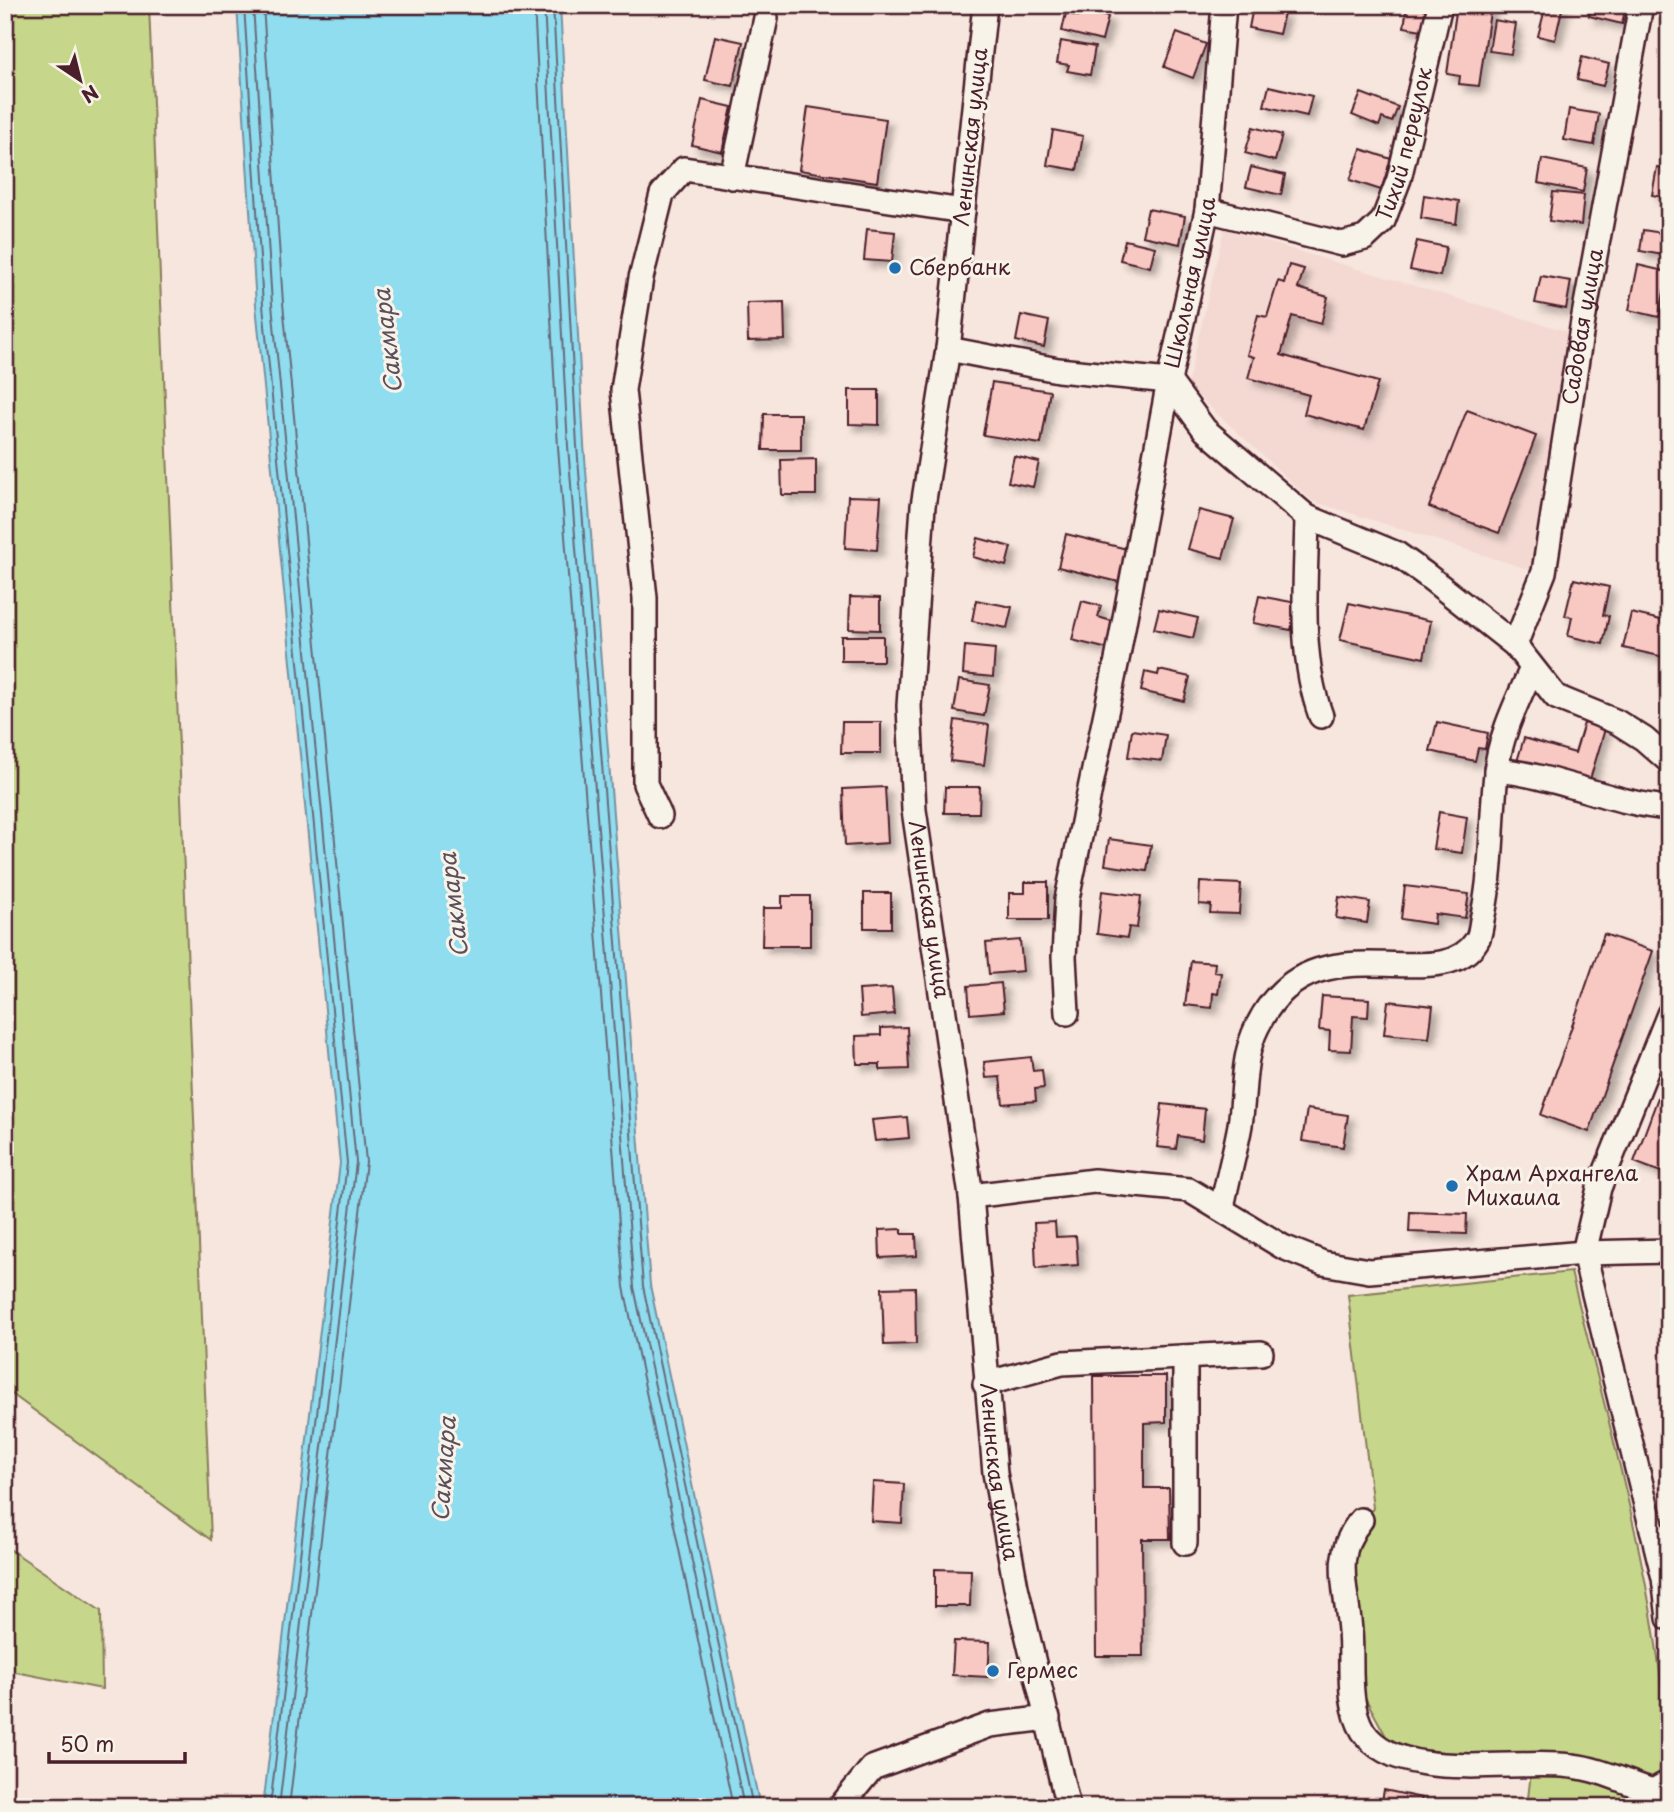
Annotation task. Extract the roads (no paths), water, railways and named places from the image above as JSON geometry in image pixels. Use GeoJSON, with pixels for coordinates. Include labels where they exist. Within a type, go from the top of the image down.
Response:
{"type":"FeatureCollection","features":[{"type":"Feature","properties":{"kind":"street","name":"Ленинская улица"},"geometry":{"type":"LineString","coordinates":[[985,5],[948,349],[923,506],[909,706],[914,810],[971,1196],[985,1384],[999,1498],[1016,1587],[1068,1807]]}},
{"type":"Feature","properties":{"kind":"street","name":"Школьная улица"},"geometry":{"type":"LineString","coordinates":[[948,349],[1058,370],[1169,381],[1207,209],[1224,5]]}},
{"type":"Feature","properties":{"kind":"street","name":"Тихий переулок"},"geometry":{"type":"LineString","coordinates":[[1207,209],[1342,244],[1365,238],[1383,221],[1399,179],[1440,5]]}},
{"type":"Feature","properties":{"kind":"street","name":"Садовая улица"},"geometry":{"type":"LineString","coordinates":[[1515,645],[1544,572],[1583,321],[1641,5]]}},
{"type":"Feature","properties":{"kind":"street"},"geometry":{"type":"LineString","coordinates":[[732,177],[766,18]]}},
{"type":"Feature","properties":{"kind":"street"},"geometry":{"type":"LineString","coordinates":[[660,816],[645,784],[645,598],[623,390],[641,278],[662,194],[684,169],[963,211]]}},
{"type":"Feature","properties":{"kind":"street"},"geometry":{"type":"LineString","coordinates":[[1169,381],[1205,430],[1307,517],[1396,554],[1515,645],[1556,697],[1618,722],[1644,739],[1669,761]]}},
{"type":"Feature","properties":{"kind":"street"},"geometry":{"type":"LineString","coordinates":[[1067,1013],[1063,957],[1067,899],[1121,642],[1169,381]]}},
{"type":"Feature","properties":{"kind":"street"},"geometry":{"type":"LineString","coordinates":[[1307,517],[1306,653],[1310,687],[1321,716]]}},
{"type":"Feature","properties":{"kind":"street"},"geometry":{"type":"LineString","coordinates":[[1222,1208],[1239,1128],[1248,1051],[1258,1026],[1279,995],[1309,972],[1351,963],[1431,965],[1451,962],[1478,939],[1491,863],[1496,770],[1512,714],[1532,668]]}},
{"type":"Feature","properties":{"kind":"street"},"geometry":{"type":"LineString","coordinates":[[1496,770],[1529,773],[1578,790],[1669,808]]}},
{"type":"Feature","properties":{"kind":"street"},"geometry":{"type":"LineString","coordinates":[[1669,1014],[1599,1188],[1584,1253],[1664,1578],[1669,1618]]}},
{"type":"Feature","properties":{"kind":"street"},"geometry":{"type":"LineString","coordinates":[[971,1196],[1094,1181],[1189,1190],[1283,1247],[1324,1263],[1369,1271],[1584,1253],[1669,1251]]}},
{"type":"Feature","properties":{"kind":"street"},"geometry":{"type":"LineString","coordinates":[[985,1384],[1062,1363],[1261,1353]]}},
{"type":"Feature","properties":{"kind":"street"},"geometry":{"type":"LineString","coordinates":[[1185,1357],[1185,1543]]}},
{"type":"Feature","properties":{"kind":"street"},"geometry":{"type":"LineString","coordinates":[[1361,1520],[1348,1535],[1340,1564],[1348,1599],[1353,1702],[1363,1730],[1377,1747],[1400,1760],[1573,1766],[1653,1791],[1669,1782]]}},
{"type":"Feature","properties":{"kind":"street"},"geometry":{"type":"LineString","coordinates":[[840,1807],[872,1768],[990,1725],[1048,1718]]}},
{"type":"Feature","properties":{"kind":"water","name":"Сакмара"},"geometry":{"type":"Polygon","coordinates":[[[237,5],[560,5],[584,445],[650,1285],[760,1807],[263,1807],[340,1163],[256,305],[237,5]]]}},
{"type":"Feature","properties":{"kind":"place","name":"Сбербанк"},"geometry":{"type":"Point","coordinates":[895,268]}},
{"type":"Feature","properties":{"kind":"place","name":"Храм Архангела Михаила"},"geometry":{"type":"Point","coordinates":[1452,1186]}},
{"type":"Feature","properties":{"kind":"place","name":"Гермес"},"geometry":{"type":"Point","coordinates":[993,1671]}}]}
